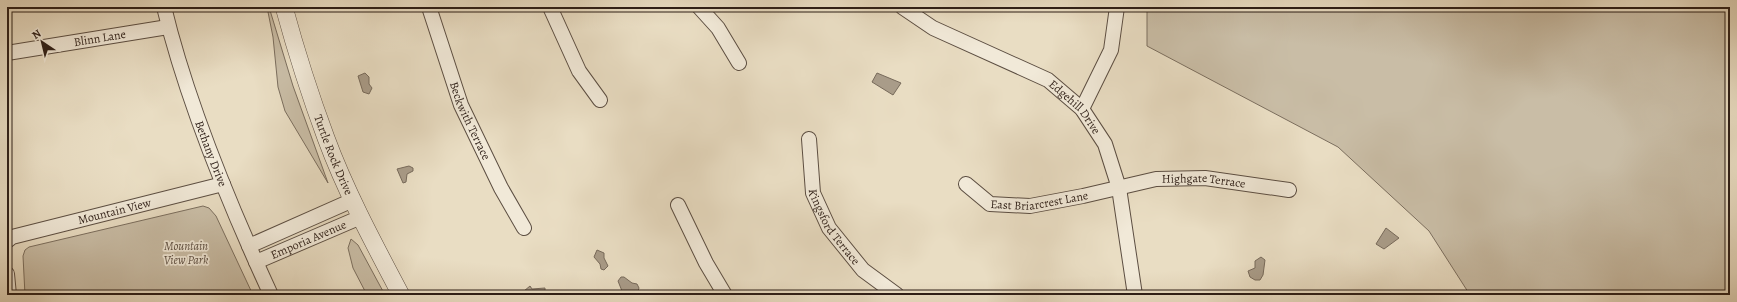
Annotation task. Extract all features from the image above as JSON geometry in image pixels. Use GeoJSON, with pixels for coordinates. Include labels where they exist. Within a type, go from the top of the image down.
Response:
{"type":"FeatureCollection","features":[{"type":"Feature","properties":{"kind":"street","name":"Bethany Drive"},"geometry":{"type":"LineString","coordinates":[[164,7],[168,26],[195,109],[249,246],[271,295]]}},
{"type":"Feature","properties":{"kind":"street","name":"Turtle Rock Drive"},"geometry":{"type":"LineString","coordinates":[[284,7],[296,49],[326,139],[361,218],[401,295]]}},
{"type":"Feature","properties":{"kind":"street","name":"Beckwith Terrace"},"geometry":{"type":"LineString","coordinates":[[429,7],[461,105],[501,188],[524,228]]}},
{"type":"Feature","properties":{"kind":"street"},"geometry":{"type":"LineString","coordinates":[[550,7],[579,71],[600,100]]}},
{"type":"Feature","properties":{"kind":"street"},"geometry":{"type":"LineString","coordinates":[[698,7],[718,28],[739,63]]}},
{"type":"Feature","properties":{"kind":"street","name":"Edgehill Drive"},"geometry":{"type":"LineString","coordinates":[[902,7],[934,28],[1048,80],[1082,109],[1105,144],[1119,188],[1135,295]]}},
{"type":"Feature","properties":{"kind":"street"},"geometry":{"type":"LineString","coordinates":[[1082,109],[1111,50],[1117,7]]}},
{"type":"Feature","properties":{"kind":"street","name":"Blinn Lane"},"geometry":{"type":"LineString","coordinates":[[7,53],[168,26]]}},
{"type":"Feature","properties":{"kind":"street","name":"Kingsford Terrace"},"geometry":{"type":"LineString","coordinates":[[809,139],[813,193],[829,228],[863,270],[898,295]]}},
{"type":"Feature","properties":{"kind":"street","name":"Highgate Terrace"},"geometry":{"type":"LineString","coordinates":[[1119,188],[1156,179],[1205,178],[1289,190]]}},
{"type":"Feature","properties":{"kind":"street","name":"Mountain View"},"geometry":{"type":"LineString","coordinates":[[7,241],[12,238],[46,228],[224,184]]}},
{"type":"Feature","properties":{"kind":"street","name":"East Briarcrest Lane"},"geometry":{"type":"LineString","coordinates":[[966,184],[990,204],[1030,206],[1119,188]]}},
{"type":"Feature","properties":{"kind":"street","name":"Emporia Avenue"},"geometry":{"type":"LineString","coordinates":[[249,246],[353,200]]}},
{"type":"Feature","properties":{"kind":"street"},"geometry":{"type":"LineString","coordinates":[[678,205],[706,263],[725,295]]}},
{"type":"Feature","properties":{"kind":"street","name":"Emporia Avenue"},"geometry":{"type":"LineString","coordinates":[[256,262],[361,218]]}},
{"type":"Feature","properties":{"kind":"street"},"geometry":{"type":"LineString","coordinates":[[7,274],[9,295]]}},
{"type":"Feature","properties":{"kind":"green space"},"geometry":{"type":"Polygon","coordinates":[[[267,7],[269,7],[293,86],[328,183],[285,111],[278,87],[273,37],[267,7]]]}},
{"type":"Feature","properties":{"kind":"green space"},"geometry":{"type":"Polygon","coordinates":[[[1147,7],[1730,7],[1730,295],[1470,295],[1429,231],[1338,147],[1147,46],[1147,7]]]}},
{"type":"Feature","properties":{"kind":"green space","name":"Mountain View Park"},"geometry":{"type":"Polygon","coordinates":[[[203,206],[209,208],[216,216],[253,295],[25,295],[23,256],[25,250],[29,247],[203,206]]]}},
{"type":"Feature","properties":{"kind":"green space"},"geometry":{"type":"Polygon","coordinates":[[[351,239],[358,245],[385,295],[367,295],[353,268],[348,248],[351,239]]]}},
{"type":"Feature","properties":{"kind":"shaded area"},"geometry":{"type":"Polygon","coordinates":[[[365,73],[369,77],[369,84],[372,88],[369,94],[363,92],[358,76],[365,73]]]}},
{"type":"Feature","properties":{"kind":"shaded area"},"geometry":{"type":"Polygon","coordinates":[[[877,73],[901,83],[893,95],[872,82],[877,73]]]}},
{"type":"Feature","properties":{"kind":"shaded area"},"geometry":{"type":"Polygon","coordinates":[[[409,166],[413,168],[413,171],[407,174],[406,182],[403,183],[397,169],[409,166]]]}},
{"type":"Feature","properties":{"kind":"shaded area"},"geometry":{"type":"Polygon","coordinates":[[[1386,228],[1399,238],[1384,249],[1376,244],[1386,228]]]}},
{"type":"Feature","properties":{"kind":"shaded area"},"geometry":{"type":"Polygon","coordinates":[[[597,250],[604,253],[604,258],[608,266],[604,270],[601,269],[600,264],[594,257],[597,250]]]}},
{"type":"Feature","properties":{"kind":"shaded area"},"geometry":{"type":"Polygon","coordinates":[[[1261,257],[1265,260],[1263,275],[1260,280],[1255,280],[1250,277],[1248,271],[1255,268],[1255,261],[1261,257]]]}},
{"type":"Feature","properties":{"kind":"shaded area"},"geometry":{"type":"Polygon","coordinates":[[[621,277],[624,277],[632,283],[637,284],[639,288],[638,291],[626,293],[622,291],[618,281],[621,277]]]}},
{"type":"Feature","properties":{"kind":"shaded area"},"geometry":{"type":"Polygon","coordinates":[[[530,286],[532,289],[545,288],[545,293],[543,295],[524,295],[524,291],[530,286]]]}}]}
